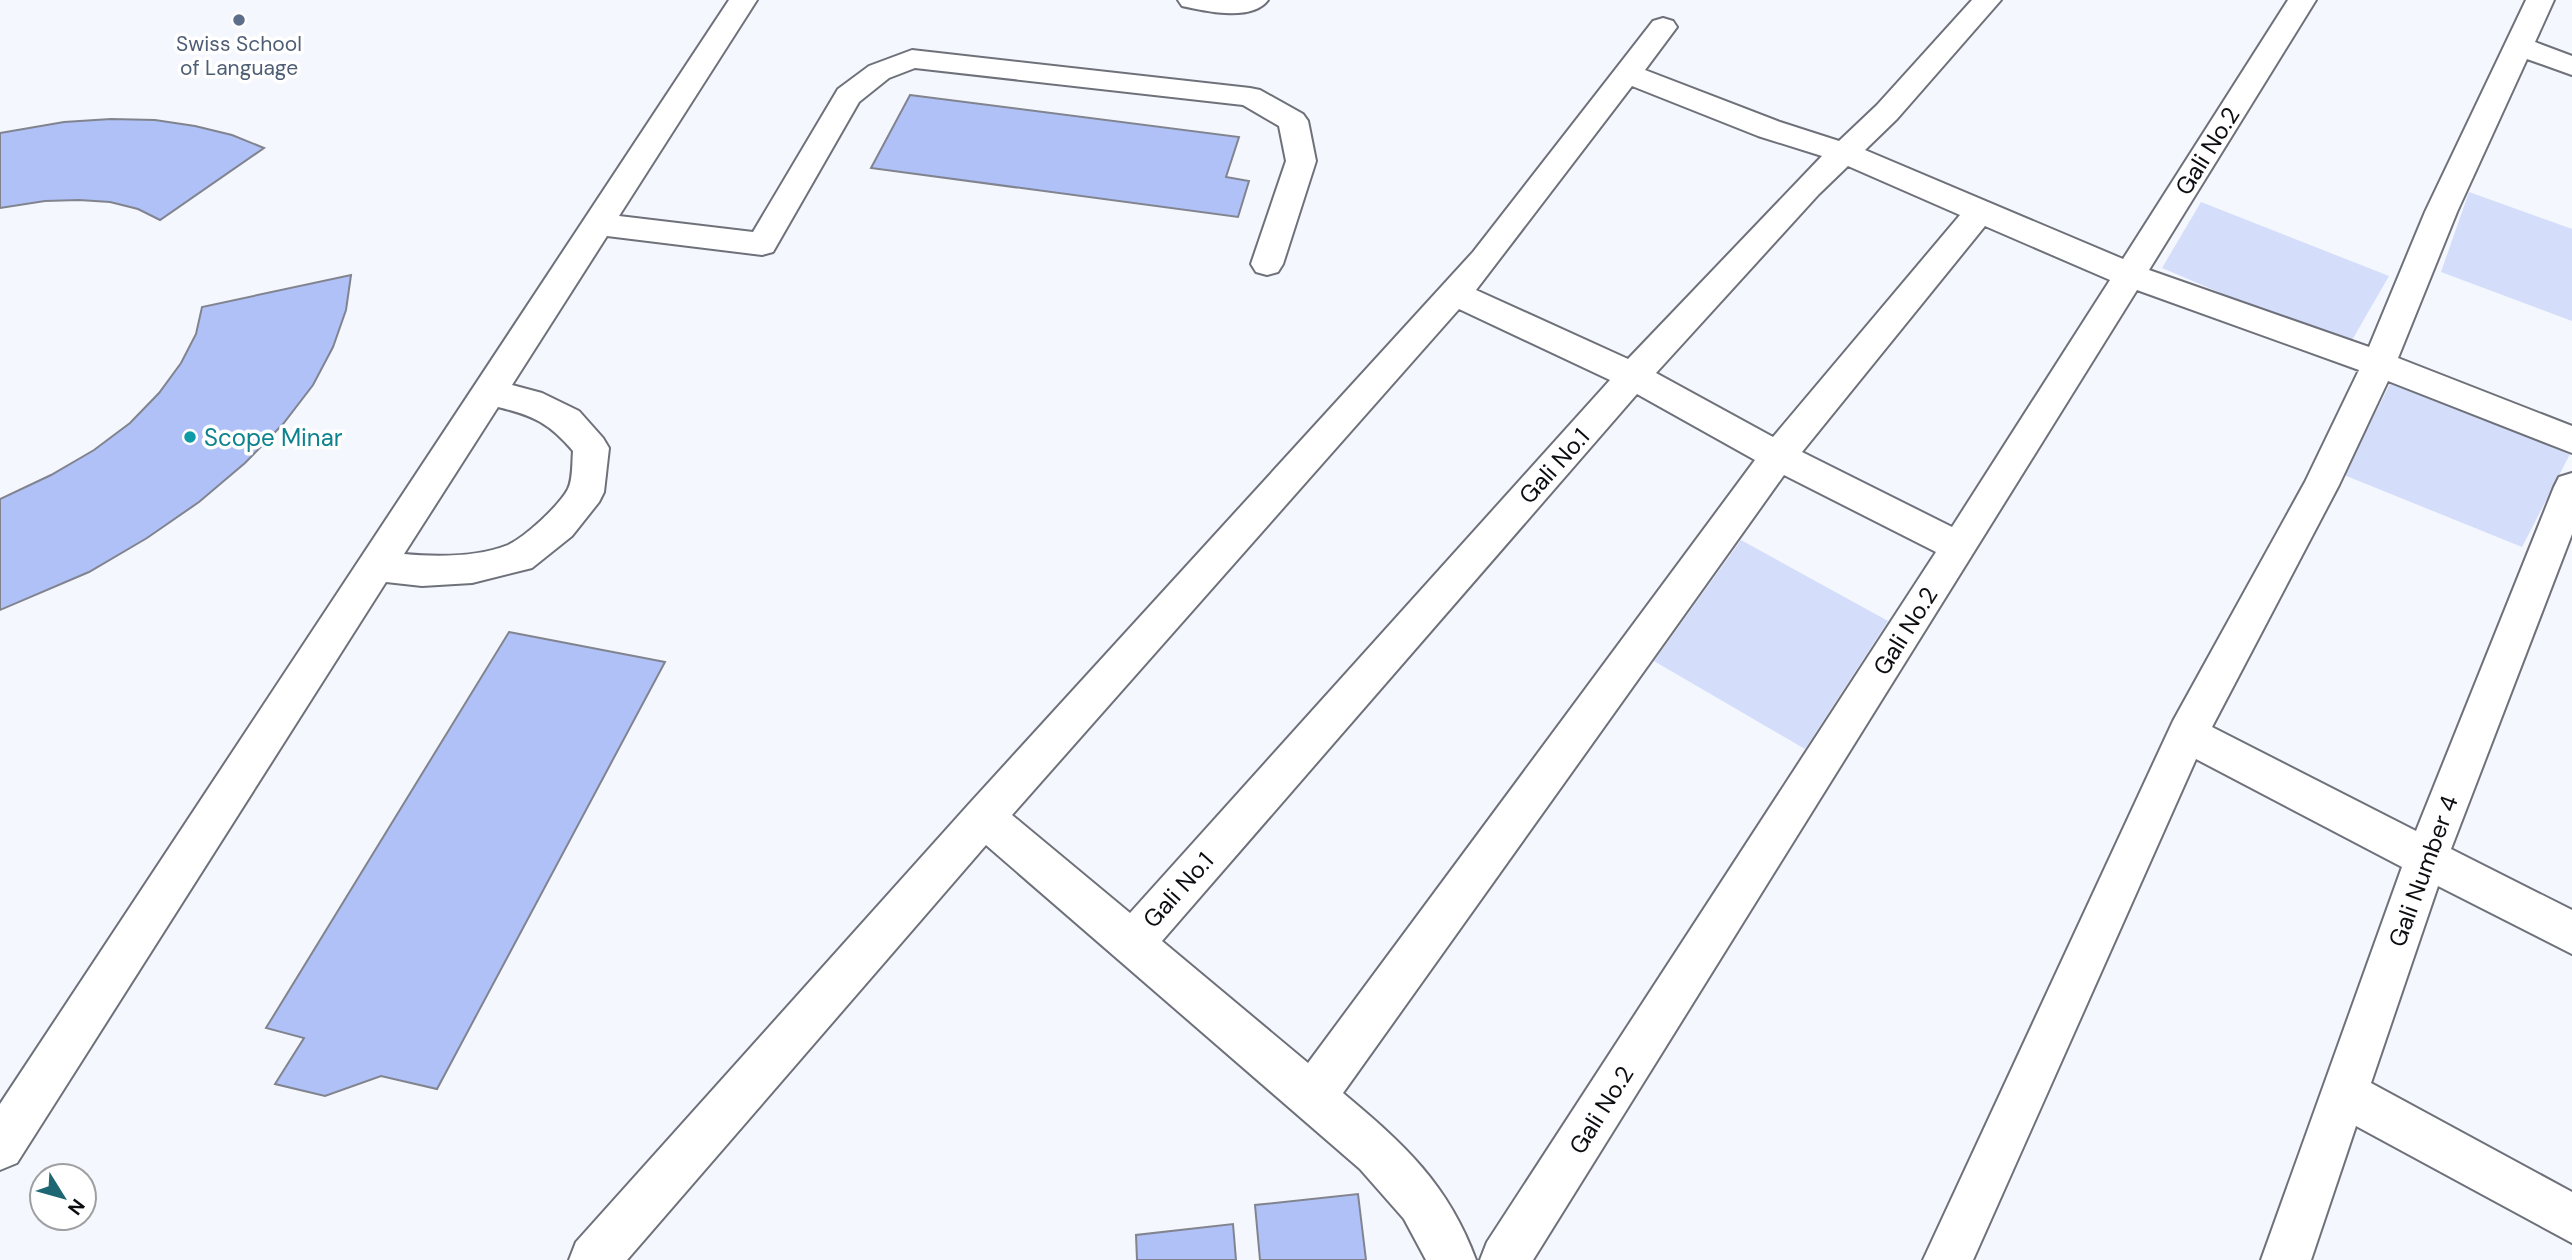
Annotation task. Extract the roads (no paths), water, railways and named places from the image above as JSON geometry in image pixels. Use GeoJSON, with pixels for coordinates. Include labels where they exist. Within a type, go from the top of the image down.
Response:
{"type":"FeatureCollection","features":[{"type":"Feature","properties":{"kind":"street"},"geometry":{"type":"LineString","coordinates":[[0,1146],[743,0]]}},
{"type":"Feature","properties":{"kind":"street"},"geometry":{"type":"LineString","coordinates":[[1192,0],[1243,5],[1254,0]]}},
{"type":"Feature","properties":{"kind":"street","name":"Gali No.1"},"geometry":{"type":"LineString","coordinates":[[1133,942],[1633,376],[1808,187],[1887,113],[1987,0]]}},
{"type":"Feature","properties":{"kind":"street","name":"Gali No.2"},"geometry":{"type":"LineString","coordinates":[[1505,1260],[1959,547],[2302,0]]}},
{"type":"Feature","properties":{"kind":"street"},"geometry":{"type":"LineString","coordinates":[[1948,1260],[2187,734],[2320,485],[2379,364],[2441,212],[2540,0]]}},
{"type":"Feature","properties":{"kind":"street"},"geometry":{"type":"LineString","coordinates":[[594,1260],[984,817],[1484,260],[1663,27]]}},
{"type":"Feature","properties":{"kind":"street"},"geometry":{"type":"LineString","coordinates":[[2519,46],[2572,66]]}},
{"type":"Feature","properties":{"kind":"street"},"geometry":{"type":"LineString","coordinates":[[598,223],[762,244],[848,96],[879,72],[912,59],[1250,97],[1293,121],[1301,161],[1267,264]]}},
{"type":"Feature","properties":{"kind":"street"},"geometry":{"type":"LineString","coordinates":[[1627,74],[1769,129],[1844,153],[2129,275],[2379,364],[2572,440]]}},
{"type":"Feature","properties":{"kind":"street"},"geometry":{"type":"LineString","coordinates":[[1311,1098],[1778,456],[1980,211]]}},
{"type":"Feature","properties":{"kind":"street"},"geometry":{"type":"LineString","coordinates":[[1454,293],[1633,376],[1778,456],[1959,547]]}},
{"type":"Feature","properties":{"kind":"street"},"geometry":{"type":"LineString","coordinates":[[376,566],[422,571],[472,568],[519,556],[559,526],[586,492],[592,448],[567,420],[530,402],[489,392]]}},
{"type":"Feature","properties":{"kind":"street","name":"Gali Number 4"},"geometry":{"type":"LineString","coordinates":[[2291,1258],[2344,1094],[2426,859],[2572,486]]}},
{"type":"Feature","properties":{"kind":"street"},"geometry":{"type":"LineString","coordinates":[[2187,734],[2572,933]]}},
{"type":"Feature","properties":{"kind":"street"},"geometry":{"type":"LineString","coordinates":[[984,817],[1377,1152],[1409,1185],[1445,1239],[1451,1260]]}},
{"type":"Feature","properties":{"kind":"street"},"geometry":{"type":"LineString","coordinates":[[2344,1094],[2572,1219]]}},
{"type":"Feature","properties":{"kind":"place","name":"Swiss School of Language"},"geometry":{"type":"Point","coordinates":[239,20]}},
{"type":"Feature","properties":{"kind":"place","name":"Scope Minar"},"geometry":{"type":"Point","coordinates":[190,437]}}]}
